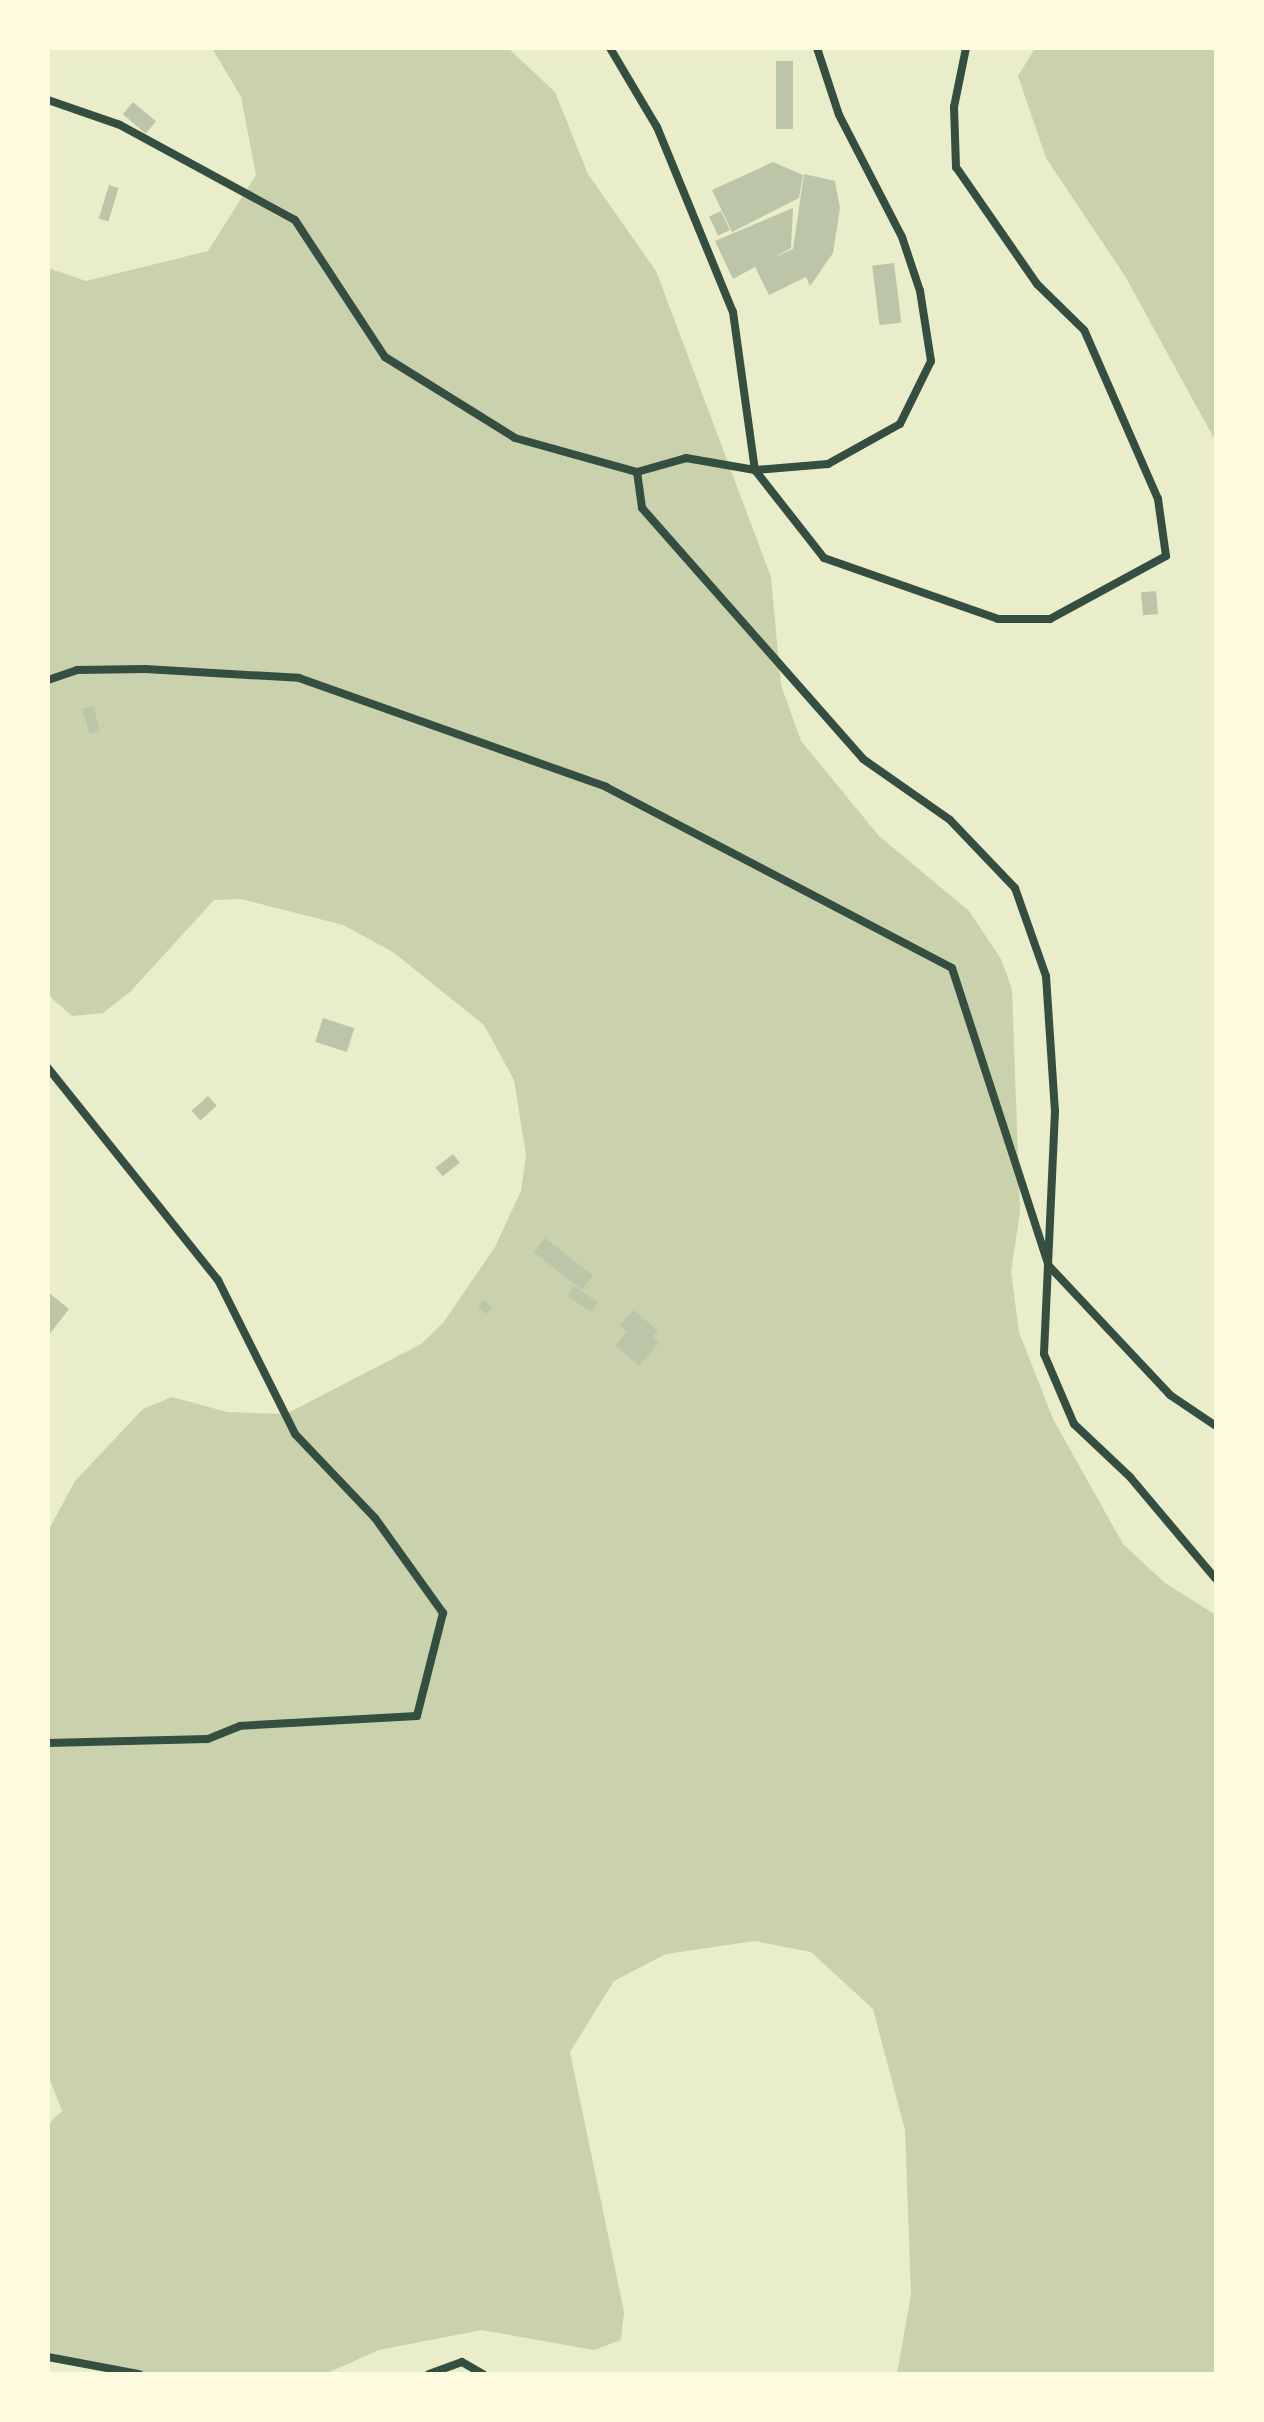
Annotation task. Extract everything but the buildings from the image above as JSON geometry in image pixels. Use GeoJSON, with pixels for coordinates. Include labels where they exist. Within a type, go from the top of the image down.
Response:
{"type":"FeatureCollection","features":[{"type":"Feature","properties":{"kind":"street"},"geometry":{"type":"LineString","coordinates":[[610,48],[657,127],[733,312],[755,470],[824,558],[998,619],[1050,619],[1166,556],[1158,499],[1084,330],[1037,284],[956,167],[954,107],[966,48]]}},
{"type":"Feature","properties":{"kind":"street"},"geometry":{"type":"LineString","coordinates":[[48,100],[120,125],[295,220],[385,357],[515,438],[637,472],[686,458],[755,470],[828,464],[900,424],[931,361],[920,291],[902,237],[839,115],[817,48]]}},
{"type":"Feature","properties":{"kind":"street"},"geometry":{"type":"LineString","coordinates":[[637,472],[642,508],[863,759],[950,820],[1015,888],[1046,976],[1055,1111],[1044,1354],[1074,1424],[1130,1477],[1216,1579]]}},
{"type":"Feature","properties":{"kind":"street"},"geometry":{"type":"LineString","coordinates":[[48,680],[77,670],[132,669],[299,678],[606,787],[952,968],[1049,1266],[1170,1395],[1216,1426]]}},
{"type":"Feature","properties":{"kind":"street"},"geometry":{"type":"LineString","coordinates":[[48,1068],[218,1280],[295,1434],[375,1518],[443,1613],[417,1716],[240,1726],[207,1739],[48,1743]]}},
{"type":"Feature","properties":{"kind":"street"},"geometry":{"type":"LineString","coordinates":[[48,2357],[139,2374]]}},
{"type":"Feature","properties":{"kind":"street"},"geometry":{"type":"LineString","coordinates":[[429,2374],[462,2362],[483,2374]]}},
{"type":"Feature","properties":{"kind":"green space"},"geometry":{"type":"Polygon","coordinates":[[[212,48],[508,48],[555,92],[588,174],[656,271],[771,577],[781,685],[801,741],[879,836],[969,911],[1001,959],[1012,989],[1020,1212],[1011,1272],[1019,1332],[1053,1419],[1123,1544],[1165,1583],[1216,1615],[1216,2374],[897,2374],[911,2294],[905,2130],[873,2009],[811,1952],[755,1941],[666,1954],[614,1981],[570,2052],[624,2312],[621,2340],[594,2350],[482,2330],[379,2350],[325,2374],[121,2374],[48,2355],[48,2124],[62,2111],[48,2075],[48,1531],[75,1481],[143,1409],[172,1397],[227,1412],[286,1414],[421,1344],[443,1323],[495,1247],[521,1191],[526,1155],[514,1080],[484,1025],[393,952],[343,925],[241,899],[214,900],[130,992],[103,1013],[72,1016],[48,995],[48,268],[86,281],[208,251],[256,175],[241,97],[212,48]]]}},
{"type":"Feature","properties":{"kind":"green space"},"geometry":{"type":"Polygon","coordinates":[[[1035,48],[1216,48],[1216,442],[1125,276],[1046,158],[1018,76],[1035,48]]]}}]}
